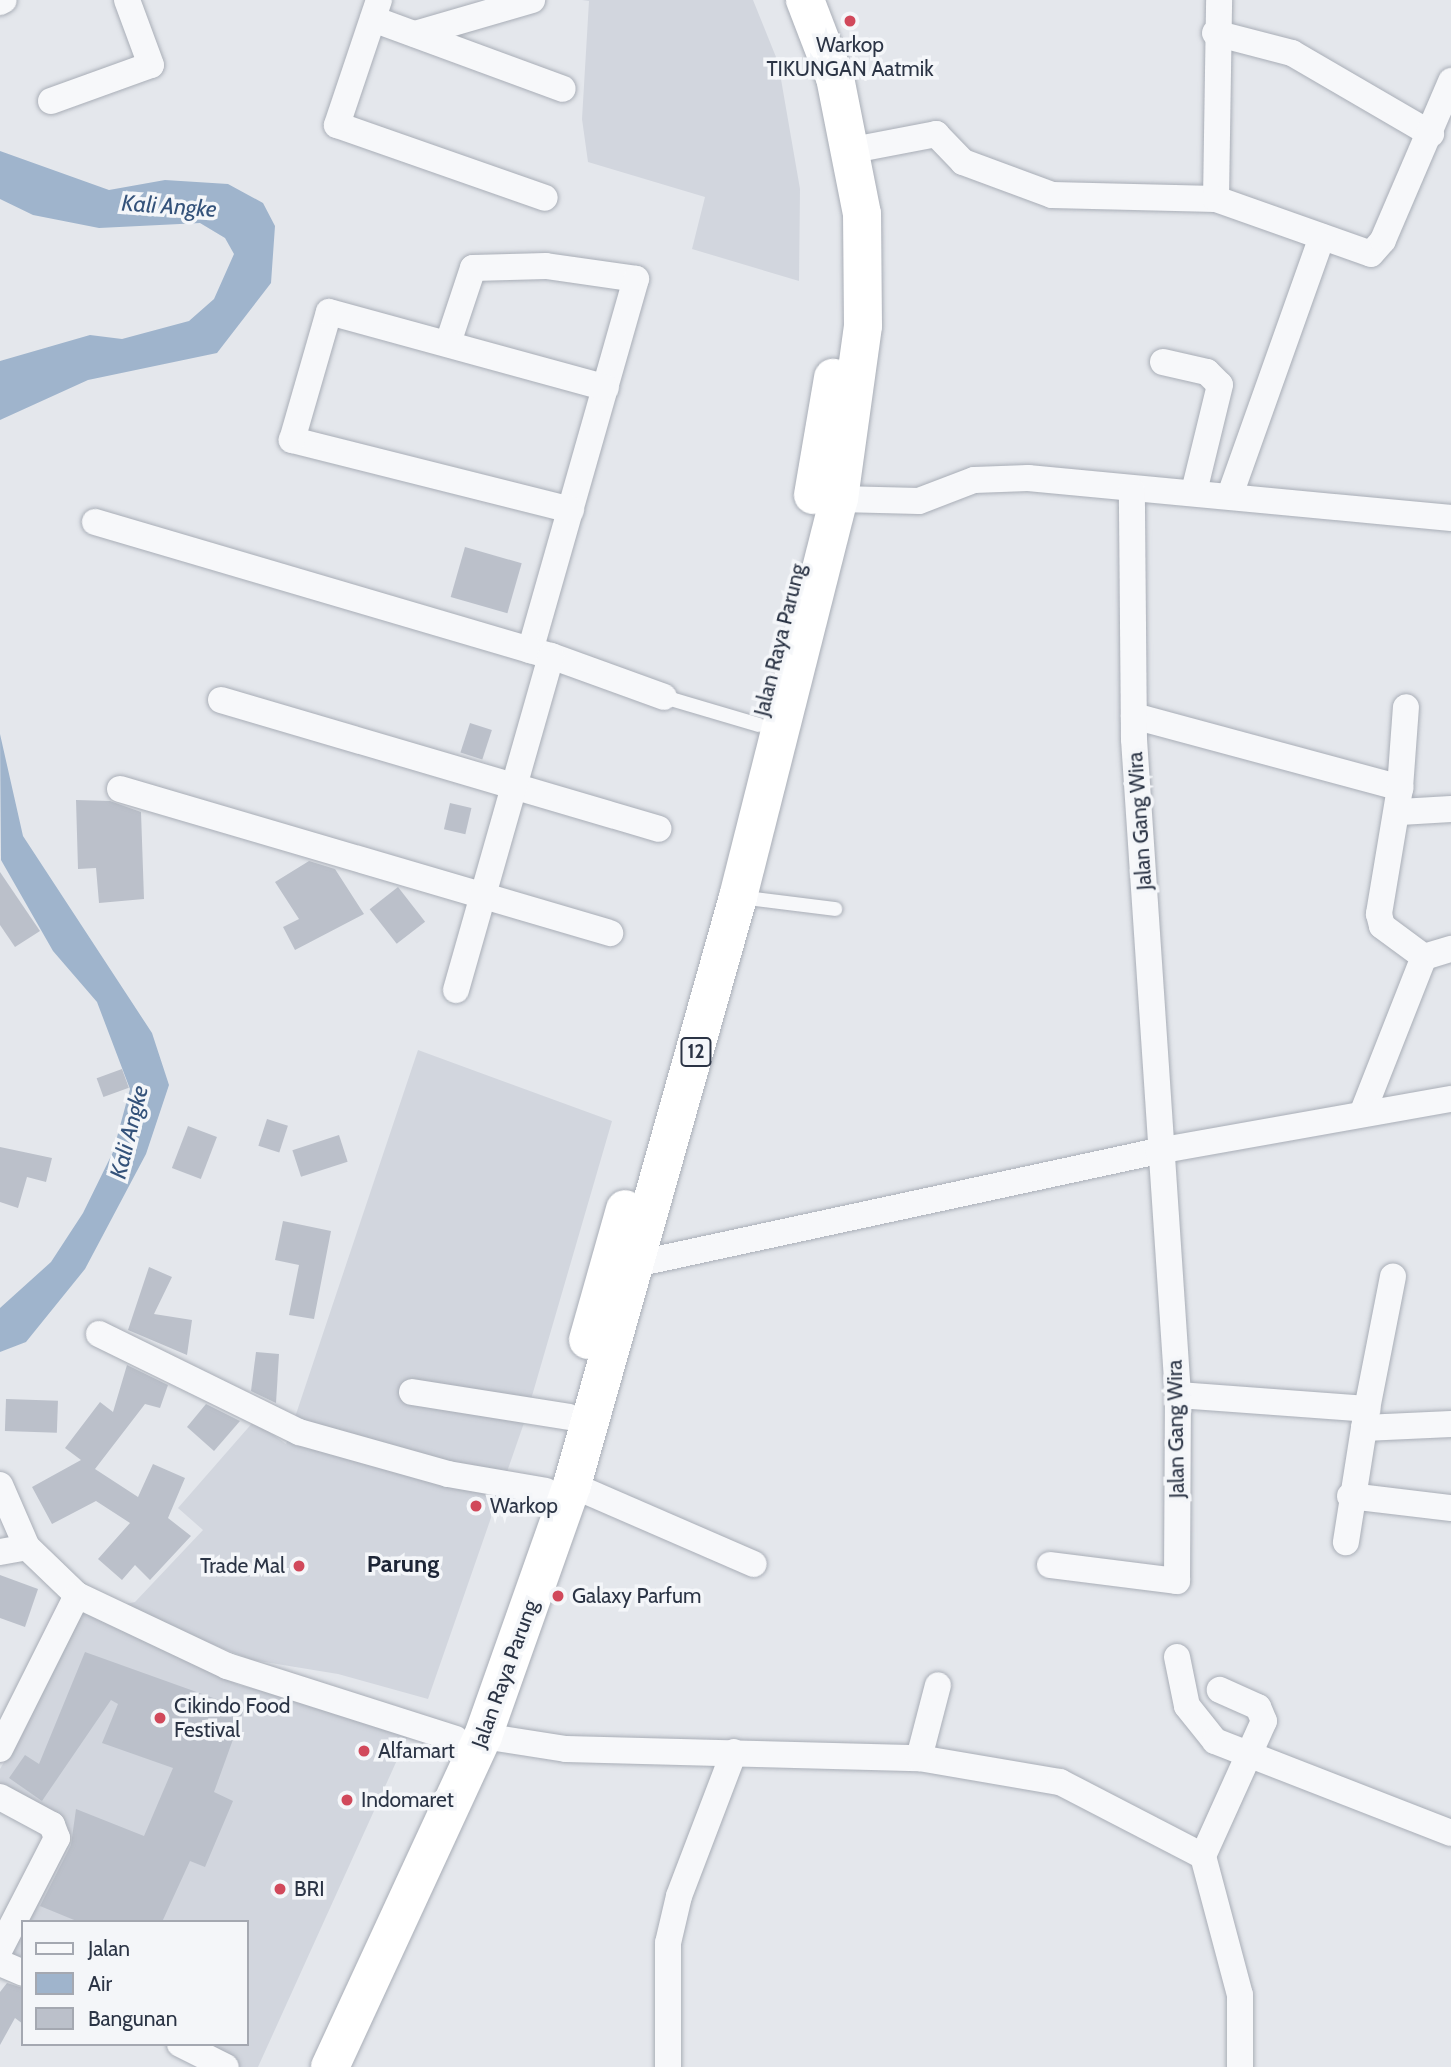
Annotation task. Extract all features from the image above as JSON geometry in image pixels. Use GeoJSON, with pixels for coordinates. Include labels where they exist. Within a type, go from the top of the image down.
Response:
{"type":"FeatureCollection","features":[{"type":"Feature","properties":{"kind":"highway","name":"Jalan Raya Parung"},"geometry":{"type":"LineString","coordinates":[[559,1488],[569,1418],[621,1267],[738,897],[839,499],[836,438],[839,309],[834,189],[827,126],[787,0]]}},
{"type":"Feature","properties":{"kind":"highway","name":"Jalan Raya Parung"},"geometry":{"type":"LineString","coordinates":[[330,2067],[470,1738],[559,1488],[621,1267],[804,544],[836,438],[864,272],[852,150],[835,78],[805,0]]}},
{"type":"Feature","properties":{"kind":"highway","name":"Jalan Raya Parung"},"geometry":{"type":"LineString","coordinates":[[304,2067],[470,1738]]}},
{"type":"Feature","properties":{"kind":"street"},"geometry":{"type":"LineString","coordinates":[[51,101],[151,65],[127,0]]}},
{"type":"Feature","properties":{"kind":"street"},"geometry":{"type":"LineString","coordinates":[[415,34],[532,0]]}},
{"type":"Feature","properties":{"kind":"street"},"geometry":{"type":"LineString","coordinates":[[1216,199],[1215,33],[1219,0]]}},
{"type":"Feature","properties":{"kind":"street"},"geometry":{"type":"LineString","coordinates":[[545,198],[337,125],[376,10],[415,34],[564,89]]}},
{"type":"Feature","properties":{"kind":"street"},"geometry":{"type":"LineString","coordinates":[[1215,33],[1293,53],[1431,134]]}},
{"type":"Feature","properties":{"kind":"street"},"geometry":{"type":"LineString","coordinates":[[852,150],[936,134],[963,162],[1052,195],[1216,199],[1364,254],[1378,250],[1431,134],[1451,81]]}},
{"type":"Feature","properties":{"kind":"street"},"geometry":{"type":"LineString","coordinates":[[1230,495],[1322,237]]}},
{"type":"Feature","properties":{"kind":"street"},"geometry":{"type":"LineString","coordinates":[[448,343],[473,268],[547,266],[636,279],[571,510],[514,786],[456,990]]}},
{"type":"Feature","properties":{"kind":"street"},"geometry":{"type":"LineString","coordinates":[[571,510],[292,440],[329,312],[606,388]]}},
{"type":"Feature","properties":{"kind":"street"},"geometry":{"type":"LineString","coordinates":[[1163,362],[1207,372],[1220,385],[1194,492]]}},
{"type":"Feature","properties":{"kind":"street"},"geometry":{"type":"LineString","coordinates":[[839,499],[919,501],[958,484],[996,478],[1132,490],[1230,495],[1451,518]]}},
{"type":"Feature","properties":{"kind":"street","name":"Jalan Gang Wira"},"geometry":{"type":"LineString","coordinates":[[1050,1565],[1177,1581],[1178,1395],[1158,1151],[1134,716],[1132,490]]}},
{"type":"Feature","properties":{"kind":"street"},"geometry":{"type":"LineString","coordinates":[[95,522],[540,653],[664,697]]}},
{"type":"Feature","properties":{"kind":"street"},"geometry":{"type":"LineString","coordinates":[[221,700],[658,829]]}},
{"type":"Feature","properties":{"kind":"street"},"geometry":{"type":"LineString","coordinates":[[1406,707],[1400,800],[1379,914],[1382,926],[1424,957]]}},
{"type":"Feature","properties":{"kind":"street"},"geometry":{"type":"LineString","coordinates":[[1134,716],[1400,800],[1451,809]]}},
{"type":"Feature","properties":{"kind":"street"},"geometry":{"type":"LineString","coordinates":[[120,789],[610,933]]}},
{"type":"Feature","properties":{"kind":"street"},"geometry":{"type":"LineString","coordinates":[[1424,957],[1451,949]]}},
{"type":"Feature","properties":{"kind":"street"},"geometry":{"type":"LineString","coordinates":[[1362,1114],[1424,957]]}},
{"type":"Feature","properties":{"kind":"street"},"geometry":{"type":"LineString","coordinates":[[621,1267],[1158,1151],[1451,1099]]}},
{"type":"Feature","properties":{"kind":"street"},"geometry":{"type":"LineString","coordinates":[[1346,1542],[1350,1496],[1393,1277]]}},
{"type":"Feature","properties":{"kind":"street"},"geometry":{"type":"LineString","coordinates":[[99,1334],[299,1432],[448,1475],[559,1488],[754,1564]]}},
{"type":"Feature","properties":{"kind":"street"},"geometry":{"type":"LineString","coordinates":[[412,1392],[569,1418]]}},
{"type":"Feature","properties":{"kind":"street"},"geometry":{"type":"LineString","coordinates":[[1178,1395],[1365,1418],[1451,1424]]}},
{"type":"Feature","properties":{"kind":"street"},"geometry":{"type":"LineString","coordinates":[[0,1485],[27,1547],[77,1595],[227,1666],[470,1738],[566,1749],[919,1758],[1060,1782],[1203,1856]]}},
{"type":"Feature","properties":{"kind":"street"},"geometry":{"type":"LineString","coordinates":[[1350,1496],[1451,1508]]}},
{"type":"Feature","properties":{"kind":"street"},"geometry":{"type":"LineString","coordinates":[[0,1552],[27,1547]]}},
{"type":"Feature","properties":{"kind":"street"},"geometry":{"type":"LineString","coordinates":[[0,1749],[77,1595]]}},
{"type":"Feature","properties":{"kind":"street"},"geometry":{"type":"LineString","coordinates":[[1178,1657],[1187,1706],[1198,1728],[1249,1758],[1451,1833]]}},
{"type":"Feature","properties":{"kind":"street"},"geometry":{"type":"LineString","coordinates":[[919,1758],[939,1685]]}},
{"type":"Feature","properties":{"kind":"street"},"geometry":{"type":"LineString","coordinates":[[1220,1690],[1264,1713],[1249,1758],[1203,1856],[1240,1995],[1240,2067]]}},
{"type":"Feature","properties":{"kind":"street"},"geometry":{"type":"LineString","coordinates":[[668,2067],[668,1943],[679,1896],[734,1752]]}},
{"type":"Feature","properties":{"kind":"street"},"geometry":{"type":"LineString","coordinates":[[0,1797],[52,1825],[57,1838],[0,1949]]}},
{"type":"Feature","properties":{"kind":"street"},"geometry":{"type":"LineString","coordinates":[[0,1964],[21,1972]]}},
{"type":"Feature","properties":{"kind":"street"},"geometry":{"type":"LineString","coordinates":[[184,2046],[226,2067]]}},
{"type":"Feature","properties":{"kind":"lane"},"geometry":{"type":"LineString","coordinates":[[664,697],[759,724]]}},
{"type":"Feature","properties":{"kind":"lane"},"geometry":{"type":"LineString","coordinates":[[738,897],[835,909]]}},
{"type":"Feature","properties":{"kind":"shaded area"},"geometry":{"type":"Polygon","coordinates":[[[582,0],[753,0],[778,62],[800,189],[799,281],[692,249],[705,197],[588,162],[582,119],[589,1],[582,0]]]}},
{"type":"Feature","properties":{"kind":"shaded area"},"geometry":{"type":"Polygon","coordinates":[[[418,1050],[612,1121],[525,1420],[428,1699],[338,1674],[252,1660],[116,1606],[135,1602],[203,1530],[178,1508],[254,1421],[286,1444],[418,1050]]]}},
{"type":"Feature","properties":{"kind":"shaded area"},"geometry":{"type":"Polygon","coordinates":[[[65,1604],[239,1685],[412,1727],[258,2067],[229,2067],[190,2046],[248,2046],[248,1920],[21,1920],[63,1837],[0,1788],[0,1769],[35,1709],[65,1604]]]}},
{"type":"Feature","properties":{"kind":"shaded area"},"geometry":{"type":"Polygon","coordinates":[[[21,1920],[21,1968],[1,1960],[21,1920]]]}},
{"type":"Feature","properties":{"kind":"water","name":"Kali Angke"},"geometry":{"type":"Polygon","coordinates":[[[0,151],[109,190],[165,180],[228,184],[263,203],[275,226],[271,283],[217,353],[88,380],[0,420],[0,361],[90,335],[122,339],[189,321],[214,299],[234,254],[225,238],[200,223],[99,228],[33,215],[0,199],[0,151]]]}},
{"type":"Feature","properties":{"kind":"water","name":"Kali Angke"},"geometry":{"type":"Polygon","coordinates":[[[0,734],[23,836],[152,1033],[169,1085],[146,1154],[85,1269],[26,1342],[0,1352],[0,1308],[51,1262],[83,1213],[113,1152],[130,1089],[97,1002],[53,951],[1,860],[0,734]]]}},
{"type":"Feature","properties":{"kind":"building"},"geometry":{"type":"Polygon","coordinates":[[[465,547],[522,563],[507,613],[451,597],[465,547]]]}},
{"type":"Feature","properties":{"kind":"building"},"geometry":{"type":"Polygon","coordinates":[[[470,723],[492,730],[482,760],[460,752],[470,723]]]}},
{"type":"Feature","properties":{"kind":"building"},"geometry":{"type":"Polygon","coordinates":[[[76,800],[110,801],[141,812],[144,899],[99,903],[96,868],[78,869],[76,800]]]}},
{"type":"Feature","properties":{"kind":"building"},"geometry":{"type":"Polygon","coordinates":[[[450,803],[471,808],[465,834],[444,829],[450,803]]]}},
{"type":"Feature","properties":{"kind":"building"},"geometry":{"type":"Polygon","coordinates":[[[309,861],[335,869],[364,914],[295,950],[283,927],[299,919],[275,882],[309,861]]]}},
{"type":"Feature","properties":{"kind":"building"},"geometry":{"type":"Polygon","coordinates":[[[0,872],[40,931],[15,947],[0,925],[0,872]]]}},
{"type":"Feature","properties":{"kind":"building"},"geometry":{"type":"Polygon","coordinates":[[[398,887],[425,922],[397,944],[370,909],[398,887]]]}},
{"type":"Feature","properties":{"kind":"building"},"geometry":{"type":"Polygon","coordinates":[[[122,1069],[129,1088],[103,1097],[97,1078],[122,1069]]]}},
{"type":"Feature","properties":{"kind":"building"},"geometry":{"type":"Polygon","coordinates":[[[267,1119],[288,1126],[279,1152],[258,1146],[267,1119]]]}},
{"type":"Feature","properties":{"kind":"building"},"geometry":{"type":"Polygon","coordinates":[[[188,1126],[217,1137],[201,1179],[172,1168],[188,1126]]]}},
{"type":"Feature","properties":{"kind":"building"},"geometry":{"type":"Polygon","coordinates":[[[339,1135],[348,1162],[301,1177],[292,1150],[339,1135]]]}},
{"type":"Feature","properties":{"kind":"building"},"geometry":{"type":"Polygon","coordinates":[[[0,1147],[52,1158],[46,1182],[27,1177],[18,1208],[0,1202],[0,1147]]]}},
{"type":"Feature","properties":{"kind":"building"},"geometry":{"type":"Polygon","coordinates":[[[283,1221],[331,1231],[314,1319],[289,1315],[299,1265],[275,1260],[283,1221]]]}},
{"type":"Feature","properties":{"kind":"building"},"geometry":{"type":"Polygon","coordinates":[[[149,1267],[172,1277],[154,1314],[192,1320],[187,1355],[128,1330],[149,1267]]]}},
{"type":"Feature","properties":{"kind":"building"},"geometry":{"type":"Polygon","coordinates":[[[256,1352],[279,1354],[276,1403],[251,1391],[256,1352]]]}},
{"type":"Feature","properties":{"kind":"building"},"geometry":{"type":"Polygon","coordinates":[[[127,1365],[168,1385],[160,1408],[145,1404],[95,1469],[138,1497],[153,1464],[185,1478],[168,1518],[191,1536],[150,1580],[135,1565],[122,1580],[98,1559],[130,1523],[96,1501],[52,1524],[32,1487],[81,1460],[65,1448],[100,1402],[113,1412],[127,1365]]]}},
{"type":"Feature","properties":{"kind":"building"},"geometry":{"type":"Polygon","coordinates":[[[6,1399],[58,1401],[57,1433],[5,1431],[6,1399]]]}},
{"type":"Feature","properties":{"kind":"building"},"geometry":{"type":"Polygon","coordinates":[[[206,1404],[240,1421],[214,1451],[187,1427],[206,1404]]]}},
{"type":"Feature","properties":{"kind":"building"},"geometry":{"type":"Polygon","coordinates":[[[0,1575],[38,1589],[25,1627],[0,1618],[0,1575]]]}},
{"type":"Feature","properties":{"kind":"building"},"geometry":{"type":"Polygon","coordinates":[[[85,1652],[244,1709],[214,1792],[233,1801],[205,1867],[190,1861],[163,1920],[74,1920],[40,1906],[71,1845],[76,1809],[144,1836],[173,1768],[102,1743],[118,1704],[111,1700],[42,1801],[9,1778],[25,1755],[39,1764],[85,1652]]]}},
{"type":"Feature","properties":{"kind":"building"},"geometry":{"type":"Polygon","coordinates":[[[7,1983],[21,1987],[21,2022],[15,2018],[0,2045],[0,1992],[7,1983]]]}},
{"type":"Feature","properties":{"kind":"place","name":"Warkop TIKUNGAN Aatmik"},"geometry":{"type":"Point","coordinates":[850,21]}},
{"type":"Feature","properties":{"kind":"place","name":"Warkop"},"geometry":{"type":"Point","coordinates":[476,1506]}},
{"type":"Feature","properties":{"kind":"place","name":"Trade Mal"},"geometry":{"type":"Point","coordinates":[299,1566]}},
{"type":"Feature","properties":{"kind":"place","name":"Galaxy Parfum"},"geometry":{"type":"Point","coordinates":[558,1596]}},
{"type":"Feature","properties":{"kind":"place","name":"Cikindo Food Festival"},"geometry":{"type":"Point","coordinates":[160,1718]}},
{"type":"Feature","properties":{"kind":"place","name":"Alfamart"},"geometry":{"type":"Point","coordinates":[364,1751]}},
{"type":"Feature","properties":{"kind":"place","name":"Indomaret"},"geometry":{"type":"Point","coordinates":[347,1800]}},
{"type":"Feature","properties":{"kind":"place","name":"BRI"},"geometry":{"type":"Point","coordinates":[280,1889]}},
{"type":"Feature","properties":{"kind":"district","name":"Parung"},"geometry":{"type":"Point","coordinates":[403,1564]}}]}
